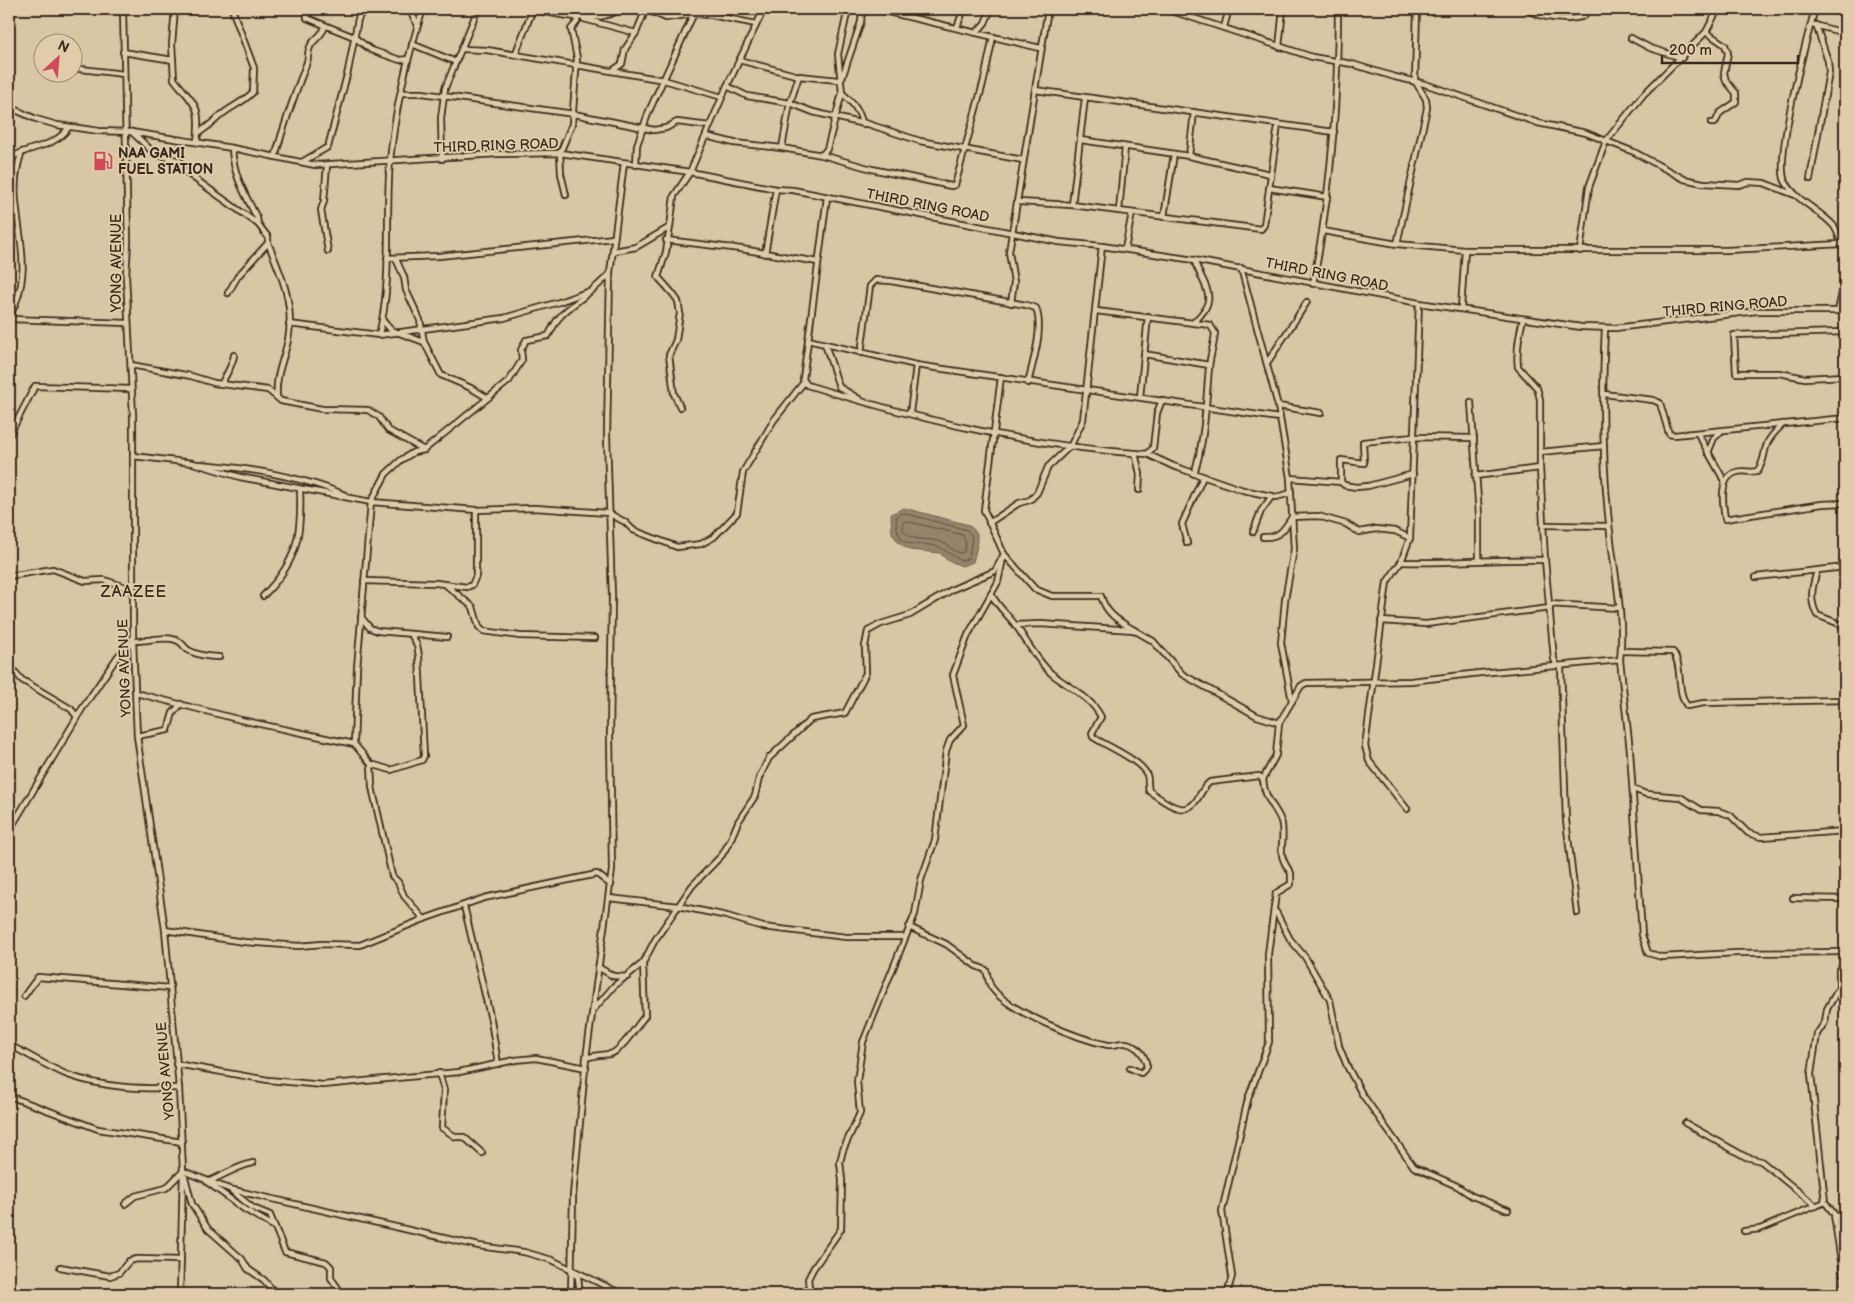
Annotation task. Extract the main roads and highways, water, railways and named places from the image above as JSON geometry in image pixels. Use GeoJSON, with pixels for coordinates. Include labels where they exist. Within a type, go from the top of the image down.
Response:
{"type":"FeatureCollection","features":[{"type":"Feature","properties":{"kind":"water"},"geometry":{"type":"Polygon","coordinates":[[[904,508],[969,525],[977,533],[977,546],[973,562],[962,566],[947,560],[940,553],[910,550],[898,542],[892,533],[891,514],[904,508]]]}},
{"type":"Feature","properties":{"kind":"place","name":"NAA GAMI FUEL STATION"},"geometry":{"type":"Point","coordinates":[103,161]}},
{"type":"Feature","properties":{"kind":"district","name":"ZAAZEE"},"geometry":{"type":"Point","coordinates":[134,591]}}]}
